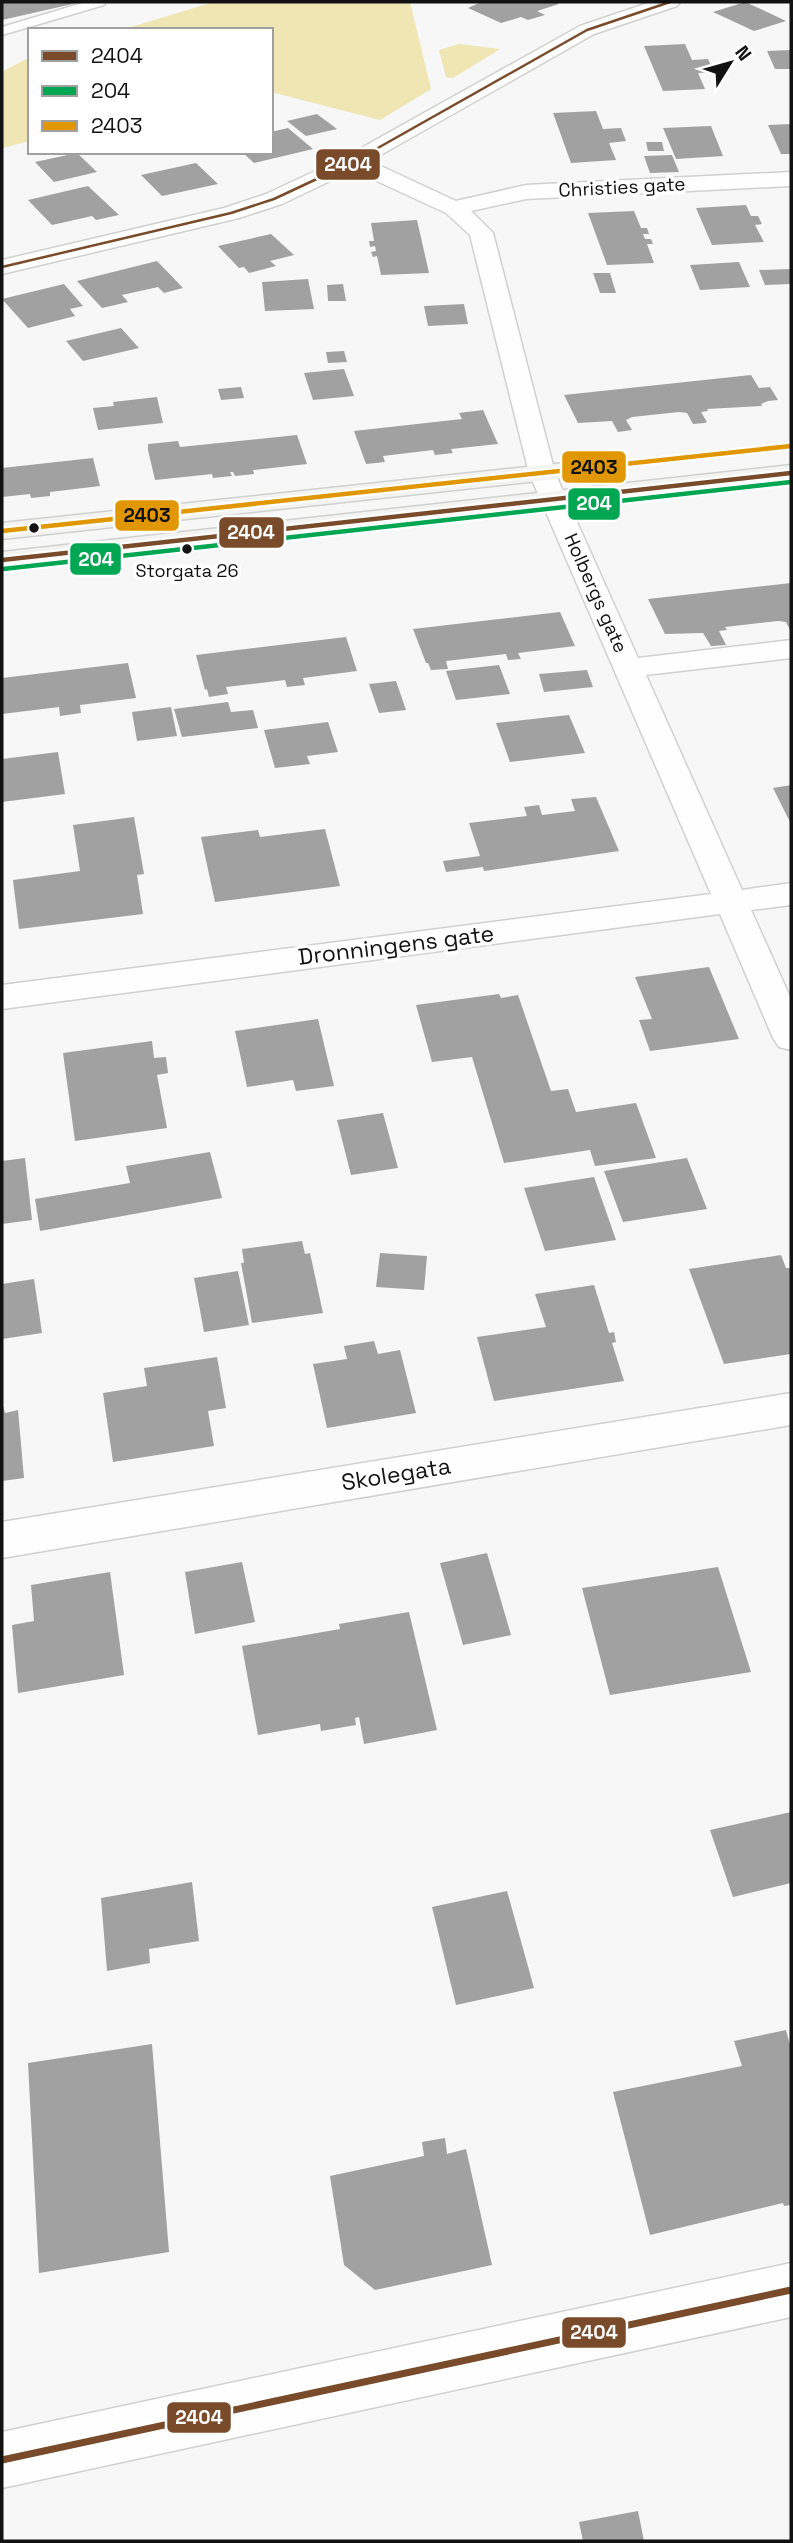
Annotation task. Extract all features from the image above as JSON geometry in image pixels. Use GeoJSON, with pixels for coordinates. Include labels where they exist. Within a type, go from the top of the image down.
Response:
{"type":"FeatureCollection","features":[{"type":"Feature","properties":{"kind":"street"},"geometry":{"type":"LineString","coordinates":[[2,267],[231,213],[274,199],[353,162],[587,30],[670,2]]}},
{"type":"Feature","properties":{"kind":"street","name":"Holbergs gate"},"geometry":{"type":"LineString","coordinates":[[353,162],[454,208],[481,233],[542,473],[791,1038]]}},
{"type":"Feature","properties":{"kind":"street","name":"Christies gate"},"geometry":{"type":"LineString","coordinates":[[454,208],[526,192],[791,179]]}},
{"type":"Feature","properties":{"kind":"street"},"geometry":{"type":"LineString","coordinates":[[2,531],[791,446]]}},
{"type":"Feature","properties":{"kind":"street"},"geometry":{"type":"LineString","coordinates":[[2,560],[791,473]]}},
{"type":"Feature","properties":{"kind":"street"},"geometry":{"type":"LineString","coordinates":[[629,667],[791,649]]}},
{"type":"Feature","properties":{"kind":"street","name":"Dronningens gate"},"geometry":{"type":"LineString","coordinates":[[2,997],[791,894]]}},
{"type":"Feature","properties":{"kind":"street","name":"Skolegata"},"geometry":{"type":"LineString","coordinates":[[2,1540],[791,1409]]}},
{"type":"Feature","properties":{"kind":"street"},"geometry":{"type":"LineString","coordinates":[[2,2459],[791,2290]]}},
{"type":"Feature","properties":{"kind":"lane"},"geometry":{"type":"LineString","coordinates":[[3,31],[99,2]]}},
{"type":"Feature","properties":{"kind":"shaded area"},"geometry":{"type":"Polygon","coordinates":[[[214,2],[410,2],[431,89],[380,120],[273,93],[273,28],[128,28],[214,2]]]}},
{"type":"Feature","properties":{"kind":"shaded area"},"geometry":{"type":"Polygon","coordinates":[[[459,44],[500,49],[453,78],[446,77],[439,50],[459,44]]]}},
{"type":"Feature","properties":{"kind":"shaded area"},"geometry":{"type":"Polygon","coordinates":[[[28,58],[28,142],[2,148],[2,72],[28,58]]]}},
{"type":"Feature","properties":{"kind":"building"},"geometry":{"type":"Polygon","coordinates":[[[2,2],[77,2],[77,3],[2,20],[2,2]]]}},
{"type":"Feature","properties":{"kind":"building"},"geometry":{"type":"Polygon","coordinates":[[[481,2],[559,4],[537,11],[545,15],[528,20],[521,17],[501,23],[468,8],[481,2]]]}},
{"type":"Feature","properties":{"kind":"building"},"geometry":{"type":"Polygon","coordinates":[[[745,2],[786,21],[754,31],[713,12],[745,2]]]}},
{"type":"Feature","properties":{"kind":"building"},"geometry":{"type":"Polygon","coordinates":[[[685,44],[692,60],[708,59],[714,72],[698,73],[705,89],[663,91],[644,46],[685,44]]]}},
{"type":"Feature","properties":{"kind":"building"},"geometry":{"type":"Polygon","coordinates":[[[791,50],[791,69],[775,69],[767,51],[791,50]]]}},
{"type":"Feature","properties":{"kind":"building"},"geometry":{"type":"Polygon","coordinates":[[[596,111],[603,129],[621,128],[626,141],[609,143],[616,160],[571,163],[553,113],[596,111]]]}},
{"type":"Feature","properties":{"kind":"building"},"geometry":{"type":"Polygon","coordinates":[[[317,114],[337,129],[306,136],[287,121],[317,114]]]}},
{"type":"Feature","properties":{"kind":"building"},"geometry":{"type":"Polygon","coordinates":[[[791,124],[791,154],[781,154],[768,125],[791,124]]]}},
{"type":"Feature","properties":{"kind":"building"},"geometry":{"type":"Polygon","coordinates":[[[711,126],[723,156],[676,159],[663,128],[711,126]]]}},
{"type":"Feature","properties":{"kind":"building"},"geometry":{"type":"Polygon","coordinates":[[[288,128],[313,149],[254,163],[244,154],[273,154],[273,132],[288,128]]]}},
{"type":"Feature","properties":{"kind":"building"},"geometry":{"type":"Polygon","coordinates":[[[646,142],[662,142],[664,151],[648,151],[646,142]]]}},
{"type":"Feature","properties":{"kind":"building"},"geometry":{"type":"Polygon","coordinates":[[[78,154],[97,172],[54,182],[35,162],[78,154]]]}},
{"type":"Feature","properties":{"kind":"building"},"geometry":{"type":"Polygon","coordinates":[[[672,155],[679,172],[650,173],[644,156],[672,155]]]}},
{"type":"Feature","properties":{"kind":"building"},"geometry":{"type":"Polygon","coordinates":[[[196,163],[218,184],[162,196],[141,175],[196,163]]]}},
{"type":"Feature","properties":{"kind":"building"},"geometry":{"type":"Polygon","coordinates":[[[88,186],[119,215],[96,220],[92,216],[52,225],[28,200],[88,186]]]}},
{"type":"Feature","properties":{"kind":"building"},"geometry":{"type":"Polygon","coordinates":[[[746,205],[751,216],[758,216],[762,224],[755,225],[764,242],[712,245],[696,208],[746,205]]]}},
{"type":"Feature","properties":{"kind":"building"},"geometry":{"type":"Polygon","coordinates":[[[634,211],[641,228],[647,228],[649,234],[643,234],[645,239],[651,239],[653,244],[647,244],[654,263],[607,265],[588,213],[634,211]]]}},
{"type":"Feature","properties":{"kind":"building"},"geometry":{"type":"Polygon","coordinates":[[[417,220],[429,273],[381,275],[377,256],[373,257],[371,252],[376,251],[375,246],[370,247],[369,241],[374,241],[371,223],[417,220]]]}},
{"type":"Feature","properties":{"kind":"building"},"geometry":{"type":"Polygon","coordinates":[[[271,234],[294,255],[270,261],[276,266],[249,273],[244,267],[239,268],[218,246],[271,234]]]}},
{"type":"Feature","properties":{"kind":"building"},"geometry":{"type":"Polygon","coordinates":[[[157,261],[183,288],[164,293],[158,287],[122,295],[128,302],[102,308],[77,281],[157,261]]]}},
{"type":"Feature","properties":{"kind":"building"},"geometry":{"type":"Polygon","coordinates":[[[739,262],[750,287],[700,290],[690,265],[739,262]]]}},
{"type":"Feature","properties":{"kind":"building"},"geometry":{"type":"Polygon","coordinates":[[[791,269],[791,284],[765,285],[759,270],[791,269]]]}},
{"type":"Feature","properties":{"kind":"building"},"geometry":{"type":"Polygon","coordinates":[[[593,273],[610,273],[616,293],[600,293],[593,273]]]}},
{"type":"Feature","properties":{"kind":"building"},"geometry":{"type":"Polygon","coordinates":[[[308,279],[314,309],[265,311],[262,282],[308,279]]]}},
{"type":"Feature","properties":{"kind":"building"},"geometry":{"type":"Polygon","coordinates":[[[64,284],[83,306],[70,309],[75,316],[28,328],[2,299],[64,284]]]}},
{"type":"Feature","properties":{"kind":"building"},"geometry":{"type":"Polygon","coordinates":[[[343,284],[346,301],[328,301],[327,285],[343,284]]]}},
{"type":"Feature","properties":{"kind":"building"},"geometry":{"type":"Polygon","coordinates":[[[464,304],[468,324],[428,326],[424,306],[464,304]]]}},
{"type":"Feature","properties":{"kind":"building"},"geometry":{"type":"Polygon","coordinates":[[[121,328],[139,348],[83,361],[66,341],[121,328]]]}},
{"type":"Feature","properties":{"kind":"building"},"geometry":{"type":"Polygon","coordinates":[[[344,351],[347,362],[328,363],[326,352],[344,351]]]}},
{"type":"Feature","properties":{"kind":"building"},"geometry":{"type":"Polygon","coordinates":[[[344,369],[354,396],[313,400],[304,373],[344,369]]]}},
{"type":"Feature","properties":{"kind":"building"},"geometry":{"type":"Polygon","coordinates":[[[751,375],[759,388],[770,387],[778,400],[768,401],[761,404],[762,406],[707,409],[708,411],[701,412],[707,422],[704,423],[693,424],[687,413],[679,412],[632,417],[626,420],[632,430],[618,432],[612,421],[578,423],[564,395],[751,375]]]}},
{"type":"Feature","properties":{"kind":"building"},"geometry":{"type":"Polygon","coordinates":[[[241,387],[244,398],[221,400],[218,389],[241,387]]]}},
{"type":"Feature","properties":{"kind":"building"},"geometry":{"type":"Polygon","coordinates":[[[157,397],[163,423],[98,430],[93,408],[114,406],[113,402],[157,397]]]}},
{"type":"Feature","properties":{"kind":"building"},"geometry":{"type":"Polygon","coordinates":[[[483,410],[498,444],[451,449],[453,453],[435,455],[433,450],[383,456],[385,462],[366,464],[354,431],[462,419],[459,413],[483,410]]]}},
{"type":"Feature","properties":{"kind":"building"},"geometry":{"type":"Polygon","coordinates":[[[297,435],[307,464],[253,470],[254,474],[235,476],[230,472],[232,476],[213,478],[212,474],[155,480],[148,450],[148,444],[178,441],[180,447],[297,435]]]}},
{"type":"Feature","properties":{"kind":"building"},"geometry":{"type":"Polygon","coordinates":[[[93,458],[100,486],[50,492],[50,496],[31,498],[30,494],[2,497],[2,468],[93,458]]]}},
{"type":"Feature","properties":{"kind":"building"},"geometry":{"type":"Polygon","coordinates":[[[791,583],[791,632],[786,622],[778,621],[725,627],[727,630],[719,631],[726,645],[711,646],[703,633],[665,634],[648,599],[791,583]]]}},
{"type":"Feature","properties":{"kind":"building"},"geometry":{"type":"Polygon","coordinates":[[[560,612],[575,646],[518,653],[521,659],[508,660],[506,654],[446,661],[448,669],[431,670],[413,629],[560,612]]]}},
{"type":"Feature","properties":{"kind":"building"},"geometry":{"type":"Polygon","coordinates":[[[346,637],[357,671],[303,678],[305,685],[287,687],[285,680],[226,687],[228,694],[209,697],[196,655],[346,637]]]}},
{"type":"Feature","properties":{"kind":"building"},"geometry":{"type":"Polygon","coordinates":[[[128,663],[136,698],[80,705],[81,713],[60,716],[59,707],[2,714],[2,678],[128,663]]]}},
{"type":"Feature","properties":{"kind":"building"},"geometry":{"type":"Polygon","coordinates":[[[499,665],[510,694],[456,700],[446,671],[499,665]]]}},
{"type":"Feature","properties":{"kind":"building"},"geometry":{"type":"Polygon","coordinates":[[[587,670],[593,687],[544,692],[539,674],[587,670]]]}},
{"type":"Feature","properties":{"kind":"building"},"geometry":{"type":"Polygon","coordinates":[[[396,681],[406,710],[379,713],[369,684],[396,681]]]}},
{"type":"Feature","properties":{"kind":"building"},"geometry":{"type":"Polygon","coordinates":[[[228,702],[231,712],[253,710],[258,728],[182,737],[174,709],[228,702]]]}},
{"type":"Feature","properties":{"kind":"building"},"geometry":{"type":"Polygon","coordinates":[[[171,707],[177,736],[137,741],[132,712],[171,707]]]}},
{"type":"Feature","properties":{"kind":"building"},"geometry":{"type":"Polygon","coordinates":[[[569,715],[585,753],[510,762],[496,723],[569,715]]]}},
{"type":"Feature","properties":{"kind":"building"},"geometry":{"type":"Polygon","coordinates":[[[328,722],[338,752],[307,756],[310,764],[275,768],[264,730],[328,722]]]}},
{"type":"Feature","properties":{"kind":"building"},"geometry":{"type":"Polygon","coordinates":[[[58,752],[65,794],[2,802],[2,759],[58,752]]]}},
{"type":"Feature","properties":{"kind":"building"},"geometry":{"type":"Polygon","coordinates":[[[791,785],[791,824],[773,788],[791,785]]]}},
{"type":"Feature","properties":{"kind":"building"},"geometry":{"type":"Polygon","coordinates":[[[596,797],[619,851],[484,871],[483,867],[446,872],[443,861],[480,856],[469,823],[527,816],[524,807],[539,805],[542,815],[575,811],[571,799],[596,797]]]}},
{"type":"Feature","properties":{"kind":"building"},"geometry":{"type":"Polygon","coordinates":[[[134,817],[144,874],[137,875],[143,914],[19,929],[13,880],[80,871],[73,825],[134,817]]]}},
{"type":"Feature","properties":{"kind":"building"},"geometry":{"type":"Polygon","coordinates":[[[325,829],[340,886],[215,902],[201,837],[258,830],[260,837],[325,829]]]}},
{"type":"Feature","properties":{"kind":"building"},"geometry":{"type":"Polygon","coordinates":[[[709,967],[739,1039],[650,1051],[639,1020],[652,1019],[635,977],[709,967]]]}},
{"type":"Feature","properties":{"kind":"building"},"geometry":{"type":"Polygon","coordinates":[[[499,994],[501,998],[518,995],[551,1091],[568,1089],[576,1112],[636,1103],[656,1158],[595,1166],[590,1150],[504,1163],[472,1057],[432,1062],[416,1005],[499,994]]]}},
{"type":"Feature","properties":{"kind":"building"},"geometry":{"type":"Polygon","coordinates":[[[318,1019],[334,1086],[296,1091],[293,1080],[247,1087],[235,1031],[318,1019]]]}},
{"type":"Feature","properties":{"kind":"building"},"geometry":{"type":"Polygon","coordinates":[[[152,1041],[154,1058],[166,1057],[168,1073],[157,1075],[167,1128],[75,1141],[63,1053],[152,1041]]]}},
{"type":"Feature","properties":{"kind":"building"},"geometry":{"type":"Polygon","coordinates":[[[383,1113],[398,1168],[351,1175],[337,1120],[383,1113]]]}},
{"type":"Feature","properties":{"kind":"building"},"geometry":{"type":"Polygon","coordinates":[[[210,1152],[222,1198],[40,1231],[35,1199],[130,1183],[126,1166],[210,1152]]]}},
{"type":"Feature","properties":{"kind":"building"},"geometry":{"type":"Polygon","coordinates":[[[25,1158],[32,1220],[2,1224],[2,1161],[25,1158]]]}},
{"type":"Feature","properties":{"kind":"building"},"geometry":{"type":"Polygon","coordinates":[[[687,1158],[707,1209],[623,1222],[604,1171],[687,1158]]]}},
{"type":"Feature","properties":{"kind":"building"},"geometry":{"type":"Polygon","coordinates":[[[594,1177],[616,1240],[545,1251],[524,1188],[594,1177]]]}},
{"type":"Feature","properties":{"kind":"building"},"geometry":{"type":"Polygon","coordinates":[[[302,1241],[305,1254],[310,1253],[323,1313],[252,1323],[241,1263],[244,1263],[242,1249],[302,1241]]]}},
{"type":"Feature","properties":{"kind":"building"},"geometry":{"type":"Polygon","coordinates":[[[380,1253],[427,1256],[424,1290],[376,1287],[380,1253]]]}},
{"type":"Feature","properties":{"kind":"building"},"geometry":{"type":"Polygon","coordinates":[[[781,1255],[786,1268],[791,1268],[791,1354],[724,1364],[689,1269],[781,1255]]]}},
{"type":"Feature","properties":{"kind":"building"},"geometry":{"type":"Polygon","coordinates":[[[238,1271],[249,1325],[204,1332],[194,1278],[238,1271]]]}},
{"type":"Feature","properties":{"kind":"building"},"geometry":{"type":"Polygon","coordinates":[[[34,1279],[42,1333],[2,1339],[2,1284],[34,1279]]]}},
{"type":"Feature","properties":{"kind":"building"},"geometry":{"type":"Polygon","coordinates":[[[594,1285],[609,1333],[614,1332],[616,1342],[612,1343],[624,1381],[494,1401],[477,1337],[546,1327],[535,1294],[594,1285]]]}},
{"type":"Feature","properties":{"kind":"building"},"geometry":{"type":"Polygon","coordinates":[[[374,1341],[378,1354],[400,1350],[416,1413],[327,1428],[313,1364],[347,1359],[344,1346],[374,1341]]]}},
{"type":"Feature","properties":{"kind":"building"},"geometry":{"type":"Polygon","coordinates":[[[217,1357],[226,1408],[208,1411],[214,1446],[113,1462],[103,1393],[147,1386],[144,1368],[217,1357]]]}},
{"type":"Feature","properties":{"kind":"building"},"geometry":{"type":"Polygon","coordinates":[[[2,1402],[5,1413],[18,1410],[24,1478],[2,1481],[2,1402]]]}},
{"type":"Feature","properties":{"kind":"building"},"geometry":{"type":"Polygon","coordinates":[[[487,1553],[511,1635],[463,1645],[440,1563],[487,1553]]]}},
{"type":"Feature","properties":{"kind":"building"},"geometry":{"type":"Polygon","coordinates":[[[242,1562],[255,1622],[195,1634],[185,1572],[242,1562]]]}},
{"type":"Feature","properties":{"kind":"building"},"geometry":{"type":"Polygon","coordinates":[[[718,1567],[751,1672],[610,1695],[582,1588],[718,1567]]]}},
{"type":"Feature","properties":{"kind":"building"},"geometry":{"type":"Polygon","coordinates":[[[110,1572],[124,1675],[18,1693],[12,1625],[34,1621],[31,1585],[110,1572]]]}},
{"type":"Feature","properties":{"kind":"building"},"geometry":{"type":"Polygon","coordinates":[[[409,1612],[437,1730],[364,1744],[359,1717],[355,1718],[356,1725],[321,1731],[320,1724],[258,1735],[242,1646],[340,1629],[339,1624],[409,1612]]]}},
{"type":"Feature","properties":{"kind":"building"},"geometry":{"type":"Polygon","coordinates":[[[791,1812],[791,1883],[733,1897],[710,1830],[791,1812]]]}},
{"type":"Feature","properties":{"kind":"building"},"geometry":{"type":"Polygon","coordinates":[[[192,1882],[199,1941],[149,1949],[150,1963],[107,1971],[101,1898],[192,1882]]]}},
{"type":"Feature","properties":{"kind":"building"},"geometry":{"type":"Polygon","coordinates":[[[507,1891],[534,1988],[456,2005],[432,1907],[507,1891]]]}},
{"type":"Feature","properties":{"kind":"building"},"geometry":{"type":"Polygon","coordinates":[[[786,2030],[791,2049],[791,2205],[784,2206],[783,2203],[650,2235],[613,2092],[742,2066],[734,2041],[786,2030]]]}},
{"type":"Feature","properties":{"kind":"building"},"geometry":{"type":"Polygon","coordinates":[[[152,2044],[169,2252],[39,2273],[28,2063],[152,2044]]]}},
{"type":"Feature","properties":{"kind":"building"},"geometry":{"type":"Polygon","coordinates":[[[445,2138],[447,2154],[466,2149],[492,2265],[375,2290],[344,2265],[330,2176],[424,2156],[422,2142],[445,2138]]]}},
{"type":"Feature","properties":{"kind":"building"},"geometry":{"type":"Polygon","coordinates":[[[638,2511],[644,2541],[583,2541],[579,2522],[638,2511]]]}},
{"type":"Feature","properties":{"kind":"transit line","name":"2404"},"geometry":{"type":"LineString","coordinates":[[2,267],[231,213],[274,199],[353,162],[587,30],[670,2]]}},
{"type":"Feature","properties":{"kind":"transit line","name":"2403"},"geometry":{"type":"LineString","coordinates":[[2,531],[791,446]]}},
{"type":"Feature","properties":{"kind":"transit line","name":"2404"},"geometry":{"type":"LineString","coordinates":[[2,560],[791,473]]}},
{"type":"Feature","properties":{"kind":"transit line","name":"204"},"geometry":{"type":"LineString","coordinates":[[3,569],[791,482]]}},
{"type":"Feature","properties":{"kind":"transit line","name":"2404"},"geometry":{"type":"LineString","coordinates":[[2,2460],[791,2290]]}},
{"type":"Feature","properties":{"kind":"place","name":"Storgata 26"},"geometry":{"type":"Point","coordinates":[187,549]}}]}
